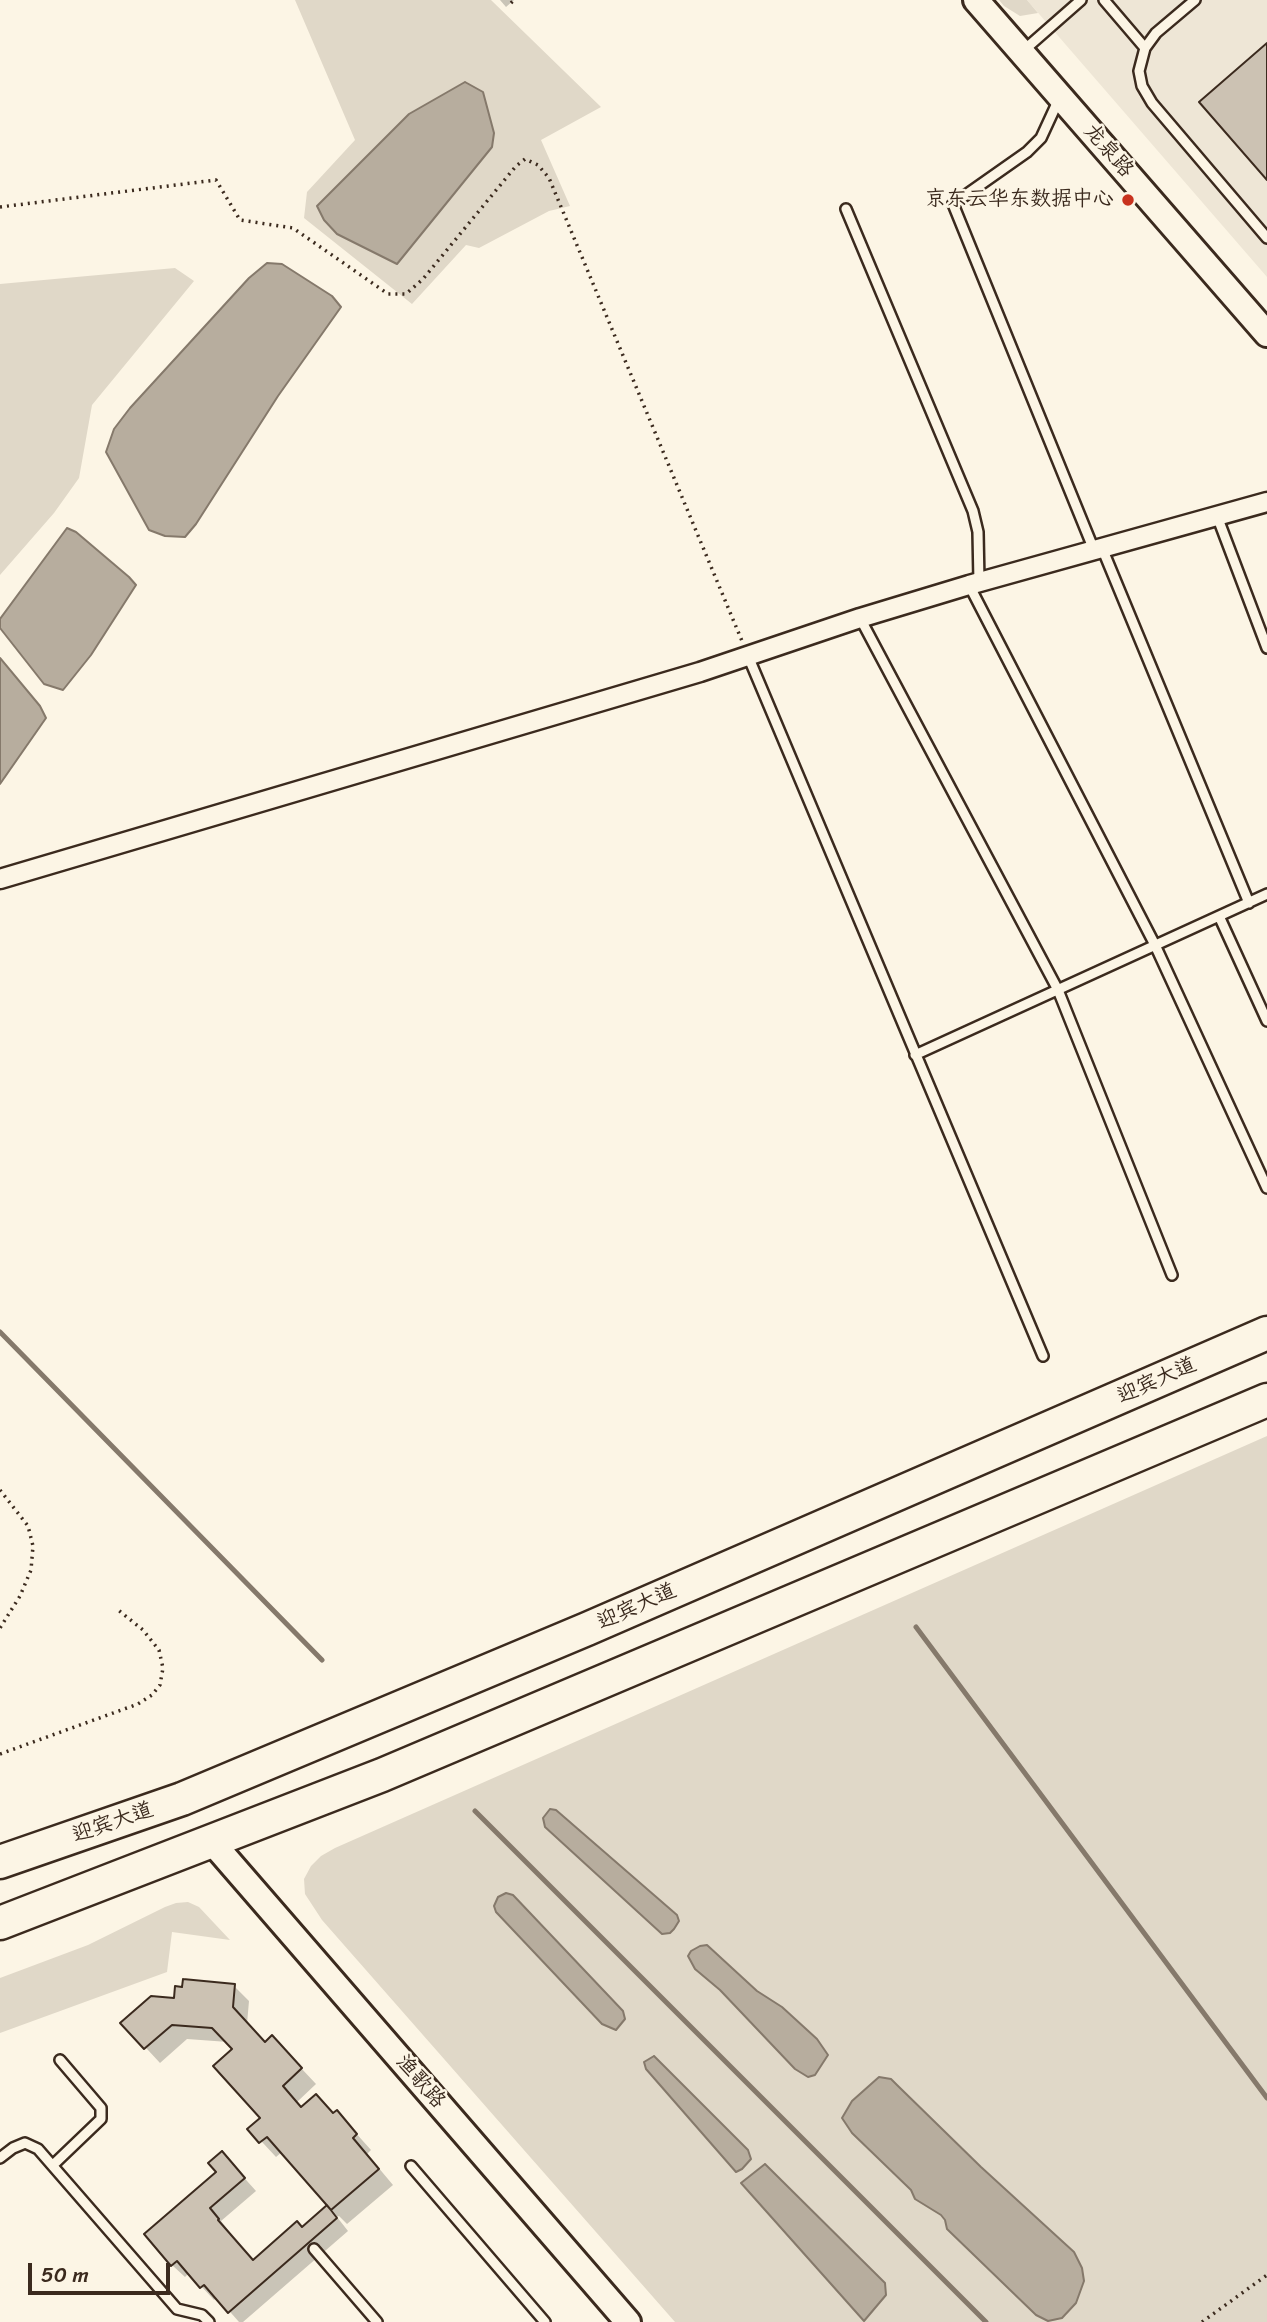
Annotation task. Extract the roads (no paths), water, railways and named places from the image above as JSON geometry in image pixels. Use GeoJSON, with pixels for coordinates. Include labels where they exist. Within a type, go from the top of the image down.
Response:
{"type":"FeatureCollection","features":[{"type":"Feature","properties":{"kind":"highway","name":"迎宾大道"},"geometry":{"type":"LineString","coordinates":[[0,1862],[194,1794],[587,1629],[1267,1333]]}},
{"type":"Feature","properties":{"kind":"highway"},"geometry":{"type":"LineString","coordinates":[[0,1923],[395,1770],[1267,1400]]}},
{"type":"Feature","properties":{"kind":"street","name":"龙泉路"},"geometry":{"type":"LineString","coordinates":[[976,0],[1267,334]]}},
{"type":"Feature","properties":{"kind":"street"},"geometry":{"type":"LineString","coordinates":[[0,879],[700,672],[974,583],[1267,502]]}},
{"type":"Feature","properties":{"kind":"street","name":"渔歌路"},"geometry":{"type":"LineString","coordinates":[[212,1842],[628,2322]]}},
{"type":"Feature","properties":{"kind":"lane"},"geometry":{"type":"LineString","coordinates":[[1021,52],[1081,0]]}},
{"type":"Feature","properties":{"kind":"lane"},"geometry":{"type":"LineString","coordinates":[[1104,0],[1145,48]]}},
{"type":"Feature","properties":{"kind":"lane"},"geometry":{"type":"LineString","coordinates":[[1195,0],[1156,33],[1145,48],[1139,71],[1142,86],[1152,103],[1267,238]]}},
{"type":"Feature","properties":{"kind":"lane"},"geometry":{"type":"LineString","coordinates":[[1060,97],[1041,138],[1027,152],[953,204],[1248,903]]}},
{"type":"Feature","properties":{"kind":"lane"},"geometry":{"type":"LineString","coordinates":[[846,209],[973,511],[978,532],[974,583],[1155,945],[1267,1188]]}},
{"type":"Feature","properties":{"kind":"lane"},"geometry":{"type":"LineString","coordinates":[[1217,516],[1267,648]]}},
{"type":"Feature","properties":{"kind":"lane"},"geometry":{"type":"LineString","coordinates":[[860,618],[1058,990],[1172,1275]]}},
{"type":"Feature","properties":{"kind":"lane"},"geometry":{"type":"LineString","coordinates":[[748,656],[1043,1356]]}},
{"type":"Feature","properties":{"kind":"lane"},"geometry":{"type":"LineString","coordinates":[[915,1055],[1267,894]]}},
{"type":"Feature","properties":{"kind":"lane"},"geometry":{"type":"LineString","coordinates":[[1219,916],[1267,1021]]}},
{"type":"Feature","properties":{"kind":"lane"},"geometry":{"type":"LineString","coordinates":[[53,2165],[101,2119],[101,2108],[60,2060]]}},
{"type":"Feature","properties":{"kind":"lane"},"geometry":{"type":"LineString","coordinates":[[0,2158],[25,2143],[38,2150],[177,2309],[202,2315],[209,2322]]}},
{"type":"Feature","properties":{"kind":"lane"},"geometry":{"type":"LineString","coordinates":[[411,2166],[545,2322]]}},
{"type":"Feature","properties":{"kind":"lane"},"geometry":{"type":"LineString","coordinates":[[314,2249],[377,2322]]}},
{"type":"Feature","properties":{"kind":"waterway"},"geometry":{"type":"LineString","coordinates":[[0,1332],[322,1660]]}},
{"type":"Feature","properties":{"kind":"waterway"},"geometry":{"type":"LineString","coordinates":[[916,1627],[1267,2098]]}},
{"type":"Feature","properties":{"kind":"waterway"},"geometry":{"type":"LineString","coordinates":[[475,1811],[986,2322]]}},
{"type":"Feature","properties":{"kind":"place","name":"京东云华东数据中心"},"geometry":{"type":"Point","coordinates":[1128,200]}}]}
